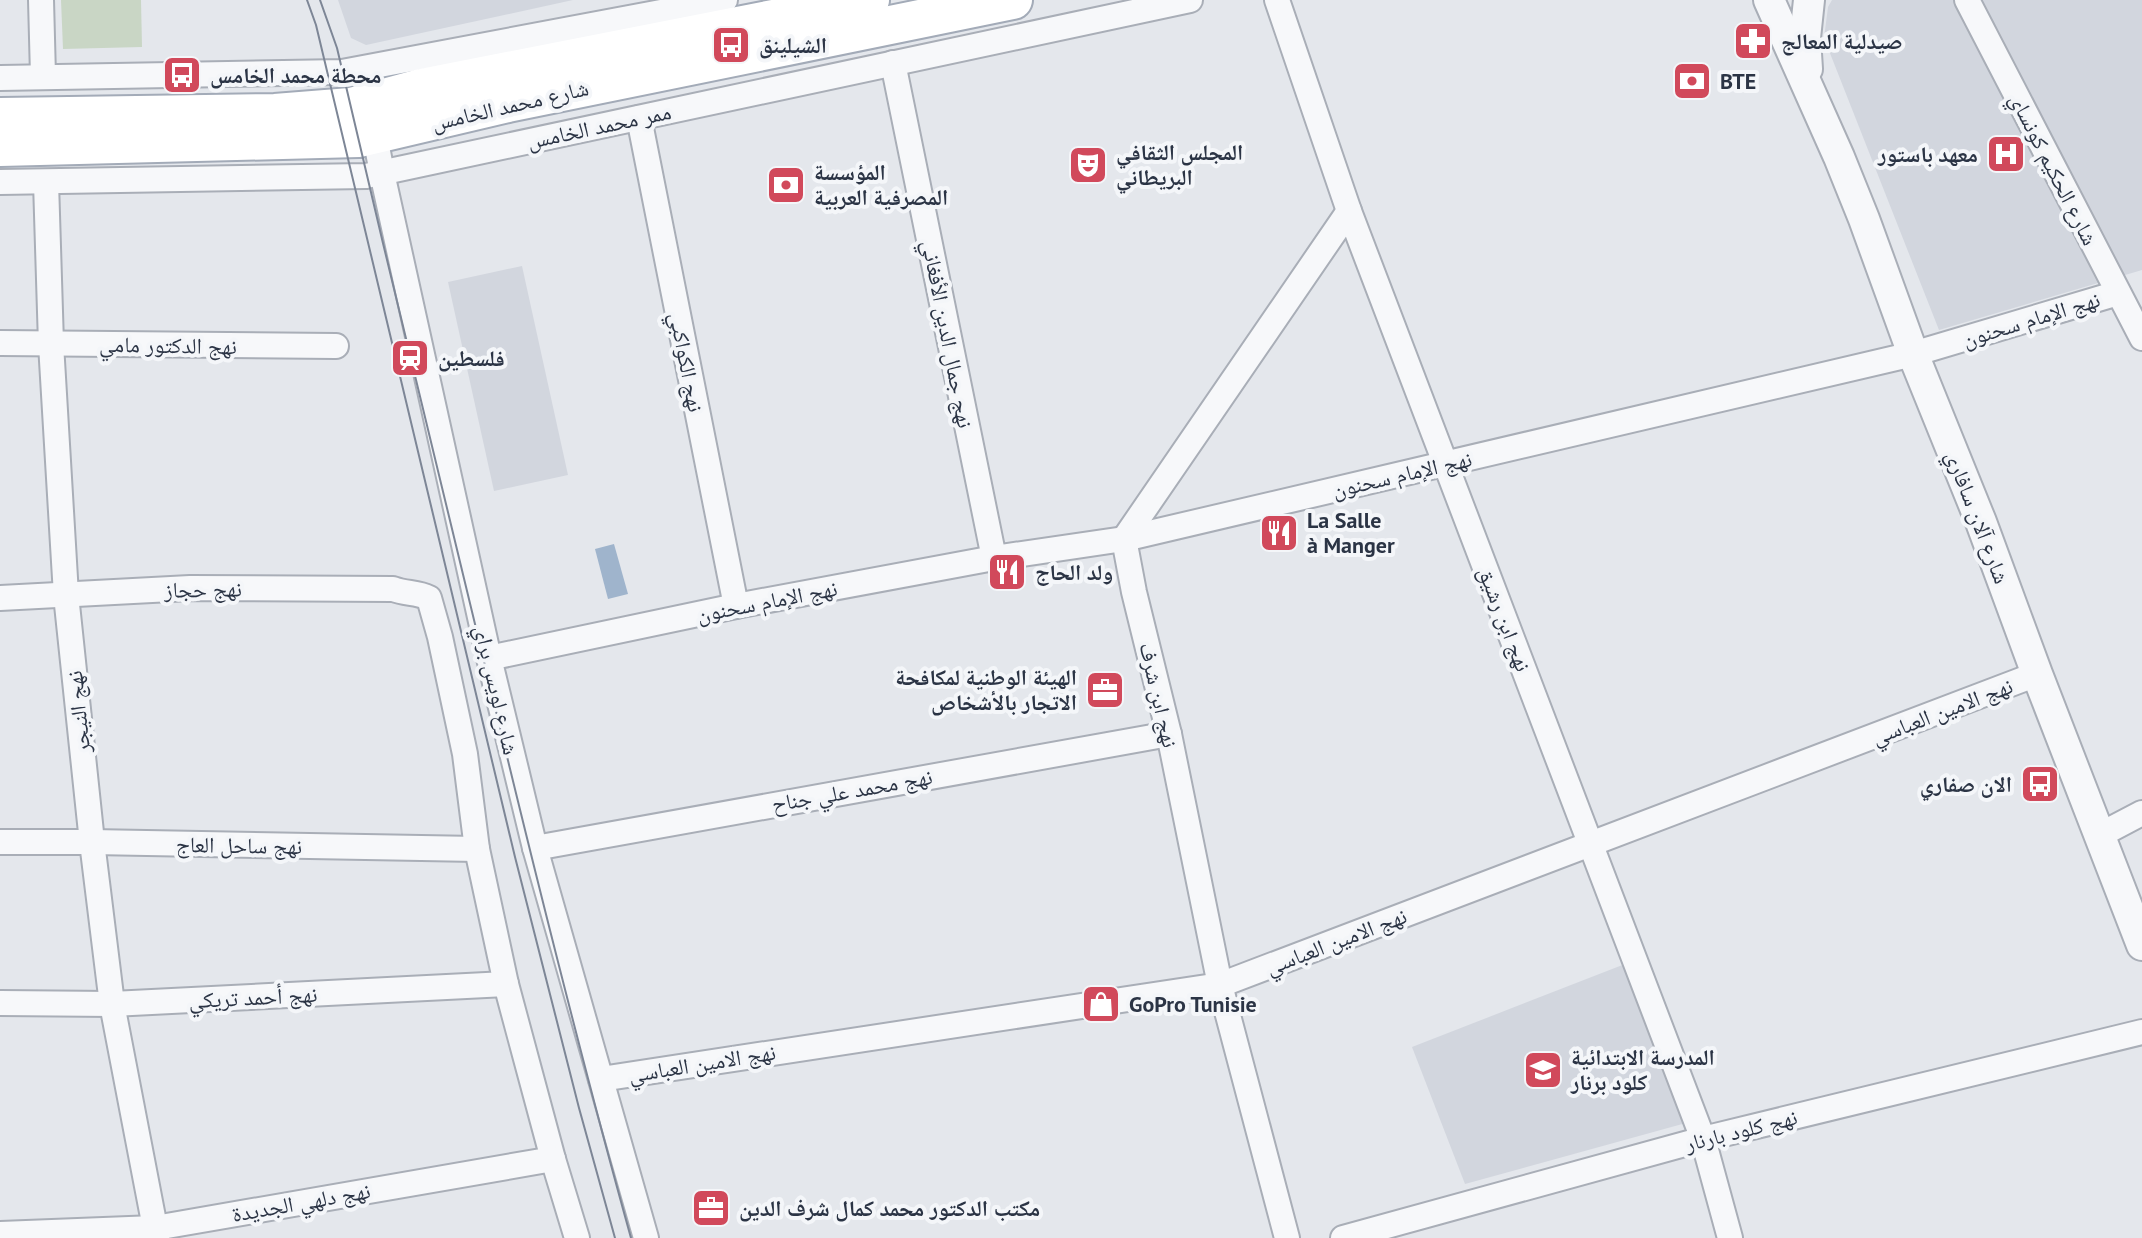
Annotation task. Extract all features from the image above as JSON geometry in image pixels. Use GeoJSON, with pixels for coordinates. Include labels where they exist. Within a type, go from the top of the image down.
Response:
{"type":"FeatureCollection","features":[{"type":"Feature","properties":{"kind":"main road","name":"شارع محمد الخامس"},"geometry":{"type":"LineString","coordinates":[[0,117],[275,113],[351,107],[417,89],[870,0]]}},
{"type":"Feature","properties":{"kind":"main road","name":"شارع محمد الخامس"},"geometry":{"type":"LineString","coordinates":[[0,147],[375,136],[508,103],[1013,0]]}},
{"type":"Feature","properties":{"kind":"street"},"geometry":{"type":"LineString","coordinates":[[41,0],[43,76]]}},
{"type":"Feature","properties":{"kind":"street"},"geometry":{"type":"LineString","coordinates":[[0,78],[342,72],[725,0]]}},
{"type":"Feature","properties":{"kind":"street","name":"ممر محمد الخامس"},"geometry":{"type":"LineString","coordinates":[[0,182],[366,176],[1190,0]]}},
{"type":"Feature","properties":{"kind":"street","name":"نهج ابن رشيق"},"geometry":{"type":"LineString","coordinates":[[1277,0],[1349,211],[1703,1139],[1730,1238]]}},
{"type":"Feature","properties":{"kind":"street","name":"شارع آلان سافاري"},"geometry":{"type":"LineString","coordinates":[[1769,0],[1844,170],[2142,945]]}},
{"type":"Feature","properties":{"kind":"street"},"geometry":{"type":"LineString","coordinates":[[1808,91],[1805,38],[1809,0]]}},
{"type":"Feature","properties":{"kind":"street","name":"شارع الحكيم كونساي"},"geometry":{"type":"LineString","coordinates":[[1967,0],[2142,338]]}},
{"type":"Feature","properties":{"kind":"street","name":"نهج جمال الدين الأفغاني"},"geometry":{"type":"LineString","coordinates":[[893,63],[994,558]]}},
{"type":"Feature","properties":{"kind":"street","name":"نهج الكواكبي"},"geometry":{"type":"LineString","coordinates":[[639,118],[736,606]]}},
{"type":"Feature","properties":{"kind":"street","name":"شارع لويس براي"},"geometry":{"type":"LineString","coordinates":[[375,136],[489,658],[535,848],[646,1238]]}},
{"type":"Feature","properties":{"kind":"street","name":"نهج النيجر"},"geometry":{"type":"LineString","coordinates":[[46,182],[51,344],[66,595],[112,1004],[156,1233]]}},
{"type":"Feature","properties":{"kind":"street"},"geometry":{"type":"LineString","coordinates":[[1124,539],[1349,211]]}},
{"type":"Feature","properties":{"kind":"street","name":"نهج الإمام سحنون"},"geometry":{"type":"LineString","coordinates":[[489,658],[736,606],[994,558],[1124,539],[1913,354],[2118,293]]}},
{"type":"Feature","properties":{"kind":"street","name":"نهج الدكتور مامي"},"geometry":{"type":"LineString","coordinates":[[0,343],[336,346]]}},
{"type":"Feature","properties":{"kind":"street","name":"نهج ابن شرف"},"geometry":{"type":"LineString","coordinates":[[1124,539],[1169,734],[1220,985],[1287,1238]]}},
{"type":"Feature","properties":{"kind":"street","name":"نهج حجاز"},"geometry":{"type":"LineString","coordinates":[[0,598],[190,588],[393,589],[405,593]]}},
{"type":"Feature","properties":{"kind":"street","name":"شارع لويس براي"},"geometry":{"type":"LineString","coordinates":[[405,593],[418,593],[429,598],[437,624],[465,754],[477,849],[506,984],[577,1238]]}},
{"type":"Feature","properties":{"kind":"street","name":"نهج الامين العباسي"},"geometry":{"type":"LineString","coordinates":[[601,1079],[1220,985],[2037,674]]}},
{"type":"Feature","properties":{"kind":"street","name":"نهج محمد علي جناح"},"geometry":{"type":"LineString","coordinates":[[535,848],[1169,734]]}},
{"type":"Feature","properties":{"kind":"street"},"geometry":{"type":"LineString","coordinates":[[2100,835],[2142,813]]}},
{"type":"Feature","properties":{"kind":"street","name":"نهج ساحل العاج"},"geometry":{"type":"LineString","coordinates":[[0,842],[477,849]]}},
{"type":"Feature","properties":{"kind":"street","name":"نهج أحمد تريكي"},"geometry":{"type":"LineString","coordinates":[[0,1003],[112,1004],[506,984]]}},
{"type":"Feature","properties":{"kind":"street","name":"نهج كلود بارنار"},"geometry":{"type":"LineString","coordinates":[[1343,1238],[1703,1139],[2142,1032]]}},
{"type":"Feature","properties":{"kind":"street","name":"نهج دلهي الجديدة"},"geometry":{"type":"LineString","coordinates":[[0,1234],[156,1233],[553,1159]]}},
{"type":"Feature","properties":{"kind":"shaded area"},"geometry":{"type":"Polygon","coordinates":[[[338,0],[573,0],[366,45],[351,38],[338,0]]]}},
{"type":"Feature","properties":{"kind":"shaded area","name":"معهد باستور"},"geometry":{"type":"Polygon","coordinates":[[[1832,0],[2142,0],[2142,270],[1939,330],[1824,38],[1828,7],[1832,0]]]}},
{"type":"Feature","properties":{"kind":"shaded area"},"geometry":{"type":"Polygon","coordinates":[[[522,266],[568,475],[494,491],[448,282],[522,266]]]}},
{"type":"Feature","properties":{"kind":"shaded area","name":"المدرسة الابتدائية كلود برنار"},"geometry":{"type":"Polygon","coordinates":[[[1625,964],[1686,1123],[1465,1184],[1412,1047],[1625,964]]]}},
{"type":"Feature","properties":{"kind":"green space"},"geometry":{"type":"Polygon","coordinates":[[[61,0],[141,0],[142,47],[63,49],[61,0]]]}},
{"type":"Feature","properties":{"kind":"water"},"geometry":{"type":"Polygon","coordinates":[[[614,544],[628,594],[608,599],[595,549],[614,544]]]}},
{"type":"Feature","properties":{"kind":"tram line"},"geometry":{"type":"LineString","coordinates":[[307,0],[316,25],[515,857],[615,1238]]}},
{"type":"Feature","properties":{"kind":"tram line"},"geometry":{"type":"LineString","coordinates":[[320,0],[337,48],[536,873],[631,1238]]}},
{"type":"Feature","properties":{"kind":"place","name":"صيدلية المعالج"},"geometry":{"type":"Point","coordinates":[1753,41]}},
{"type":"Feature","properties":{"kind":"place","name":"الشيلينق"},"geometry":{"type":"Point","coordinates":[731,45]}},
{"type":"Feature","properties":{"kind":"place","name":"محطة محمد الخامس"},"geometry":{"type":"Point","coordinates":[182,75]}},
{"type":"Feature","properties":{"kind":"place","name":"BTE"},"geometry":{"type":"Point","coordinates":[1692,81]}},
{"type":"Feature","properties":{"kind":"place","name":"معهد باستور"},"geometry":{"type":"Point","coordinates":[2006,154]}},
{"type":"Feature","properties":{"kind":"place","name":"المجلس الثقافي البريطاني"},"geometry":{"type":"Point","coordinates":[1088,165]}},
{"type":"Feature","properties":{"kind":"place","name":"المؤسسة المصرفية العربية"},"geometry":{"type":"Point","coordinates":[786,185]}},
{"type":"Feature","properties":{"kind":"place","name":"فلسطين"},"geometry":{"type":"Point","coordinates":[410,358]}},
{"type":"Feature","properties":{"kind":"place","name":"La Salle à Manger"},"geometry":{"type":"Point","coordinates":[1279,533]}},
{"type":"Feature","properties":{"kind":"place","name":"ولد الحاج"},"geometry":{"type":"Point","coordinates":[1007,572]}},
{"type":"Feature","properties":{"kind":"place","name":"الهيئة الوطنية لمكافحة الاتجار بالأشخاص"},"geometry":{"type":"Point","coordinates":[1105,690]}},
{"type":"Feature","properties":{"kind":"place","name":"الان صفاري"},"geometry":{"type":"Point","coordinates":[2040,784]}},
{"type":"Feature","properties":{"kind":"place","name":"GoPro Tunisie"},"geometry":{"type":"Point","coordinates":[1101,1004]}},
{"type":"Feature","properties":{"kind":"place","name":"المدرسة الابتدائية كلود برنار"},"geometry":{"type":"Point","coordinates":[1543,1070]}},
{"type":"Feature","properties":{"kind":"place","name":"مكتب الدكتور محمد كمال شرف الدين"},"geometry":{"type":"Point","coordinates":[711,1208]}}]}
